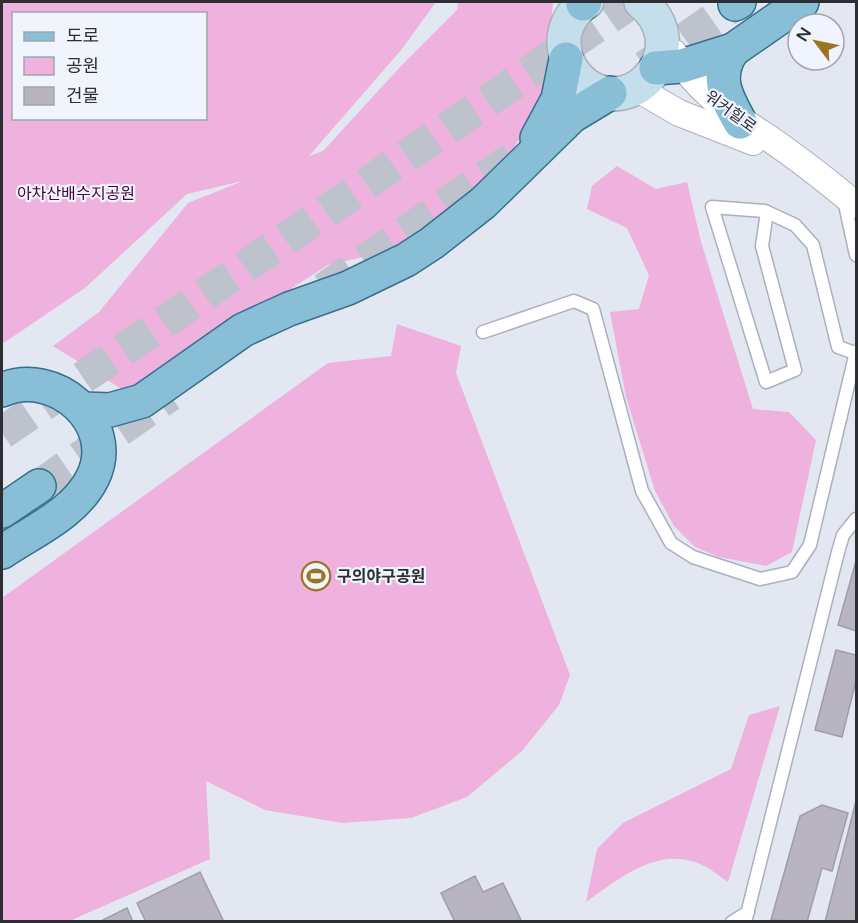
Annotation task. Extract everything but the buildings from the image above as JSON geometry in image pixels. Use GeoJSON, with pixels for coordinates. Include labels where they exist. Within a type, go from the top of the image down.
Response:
{"type":"FeatureCollection","features":[{"type":"Feature","properties":{"kind":"main road"},"geometry":{"type":"LineString","coordinates":[[641,2],[651,10],[663,34],[663,50],[646,79]]}},
{"type":"Feature","properties":{"kind":"main road"},"geometry":{"type":"LineString","coordinates":[[2,552],[74,504],[94,476],[106,448],[142,401],[243,330],[289,309],[366,280],[406,260],[432,243],[483,202],[572,116],[646,79],[733,50],[802,2]]}},
{"type":"Feature","properties":{"kind":"main road"},"geometry":{"type":"LineString","coordinates":[[517,170],[552,113],[563,83],[566,58],[564,43],[578,6]]}},
{"type":"Feature","properties":{"kind":"main road"},"geometry":{"type":"LineString","coordinates":[[733,50],[725,61],[724,94],[740,122]]}},
{"type":"Feature","properties":{"kind":"main road"},"geometry":{"type":"LineString","coordinates":[[566,58],[579,79],[588,86],[646,79]]}},
{"type":"Feature","properties":{"kind":"main road"},"geometry":{"type":"LineString","coordinates":[[2,390],[23,385],[49,388],[63,394],[83,409],[90,420],[98,446],[94,476]]}},
{"type":"Feature","properties":{"kind":"main road"},"geometry":{"type":"LineString","coordinates":[[83,409],[110,410],[142,401]]}},
{"type":"Feature","properties":{"kind":"main road"},"geometry":{"type":"LineString","coordinates":[[2,511],[39,486]]}},
{"type":"Feature","properties":{"kind":"street","name":"워커힐로"},"geometry":{"type":"LineString","coordinates":[[646,79],[713,101],[849,199]]}},
{"type":"Feature","properties":{"kind":"street","name":"워커힐로"},"geometry":{"type":"LineString","coordinates":[[646,79],[679,113],[752,141],[815,173]]}},
{"type":"Feature","properties":{"kind":"lane"},"geometry":{"type":"LineString","coordinates":[[849,199],[856,255]]}},
{"type":"Feature","properties":{"kind":"lane"},"geometry":{"type":"LineString","coordinates":[[483,332],[574,301],[593,309],[642,491],[654,517],[671,543],[693,557],[760,579],[792,572],[810,545],[856,353],[838,347],[813,245],[795,225],[766,211],[712,207],[766,382],[795,370],[762,246],[766,211]]}},
{"type":"Feature","properties":{"kind":"lane"},"geometry":{"type":"LineString","coordinates":[[732,921],[746,917],[838,552],[843,535],[856,519]]}},
{"type":"Feature","properties":{"kind":"green space","name":"아차산배수지공원"},"geometry":{"type":"Polygon","coordinates":[[[2,2],[436,2],[402,49],[309,156],[323,151],[401,66],[457,10],[458,2],[551,2],[553,4],[541,104],[486,192],[406,247],[328,265],[128,393],[53,346],[99,312],[188,203],[243,181],[187,194],[85,288],[2,344],[2,2]]]}},
{"type":"Feature","properties":{"kind":"green space"},"geometry":{"type":"Polygon","coordinates":[[[617,166],[656,189],[687,182],[701,242],[753,409],[789,412],[816,440],[792,552],[766,566],[719,557],[695,547],[674,526],[655,491],[626,397],[610,312],[639,309],[649,275],[627,228],[587,209],[592,186],[617,166]]]}},
{"type":"Feature","properties":{"kind":"green space","name":"구의야구공원"},"geometry":{"type":"Polygon","coordinates":[[[397,324],[461,346],[456,373],[570,675],[559,705],[522,751],[467,797],[411,818],[343,823],[265,810],[206,781],[210,859],[73,921],[2,921],[2,598],[328,363],[391,356],[397,324]]]}},
{"type":"Feature","properties":{"kind":"green space"},"geometry":{"type":"Polygon","coordinates":[[[780,706],[728,882],[700,864],[669,859],[654,862],[625,875],[586,902],[597,849],[623,823],[731,769],[749,715],[780,706]]]}},
{"type":"Feature","properties":{"kind":"tunnel"},"geometry":{"type":"LineString","coordinates":[[2,433],[632,2]]}},
{"type":"Feature","properties":{"kind":"tunnel"},"geometry":{"type":"LineString","coordinates":[[645,67],[735,4]]}},
{"type":"Feature","properties":{"kind":"tunnel"},"geometry":{"type":"LineString","coordinates":[[324,289],[523,151]]}},
{"type":"Feature","properties":{"kind":"tunnel"},"geometry":{"type":"LineString","coordinates":[[39,486],[170,395]]}},
{"type":"Feature","properties":{"kind":"place","name":"구의야구공원"},"geometry":{"type":"Point","coordinates":[316,576]}}]}
